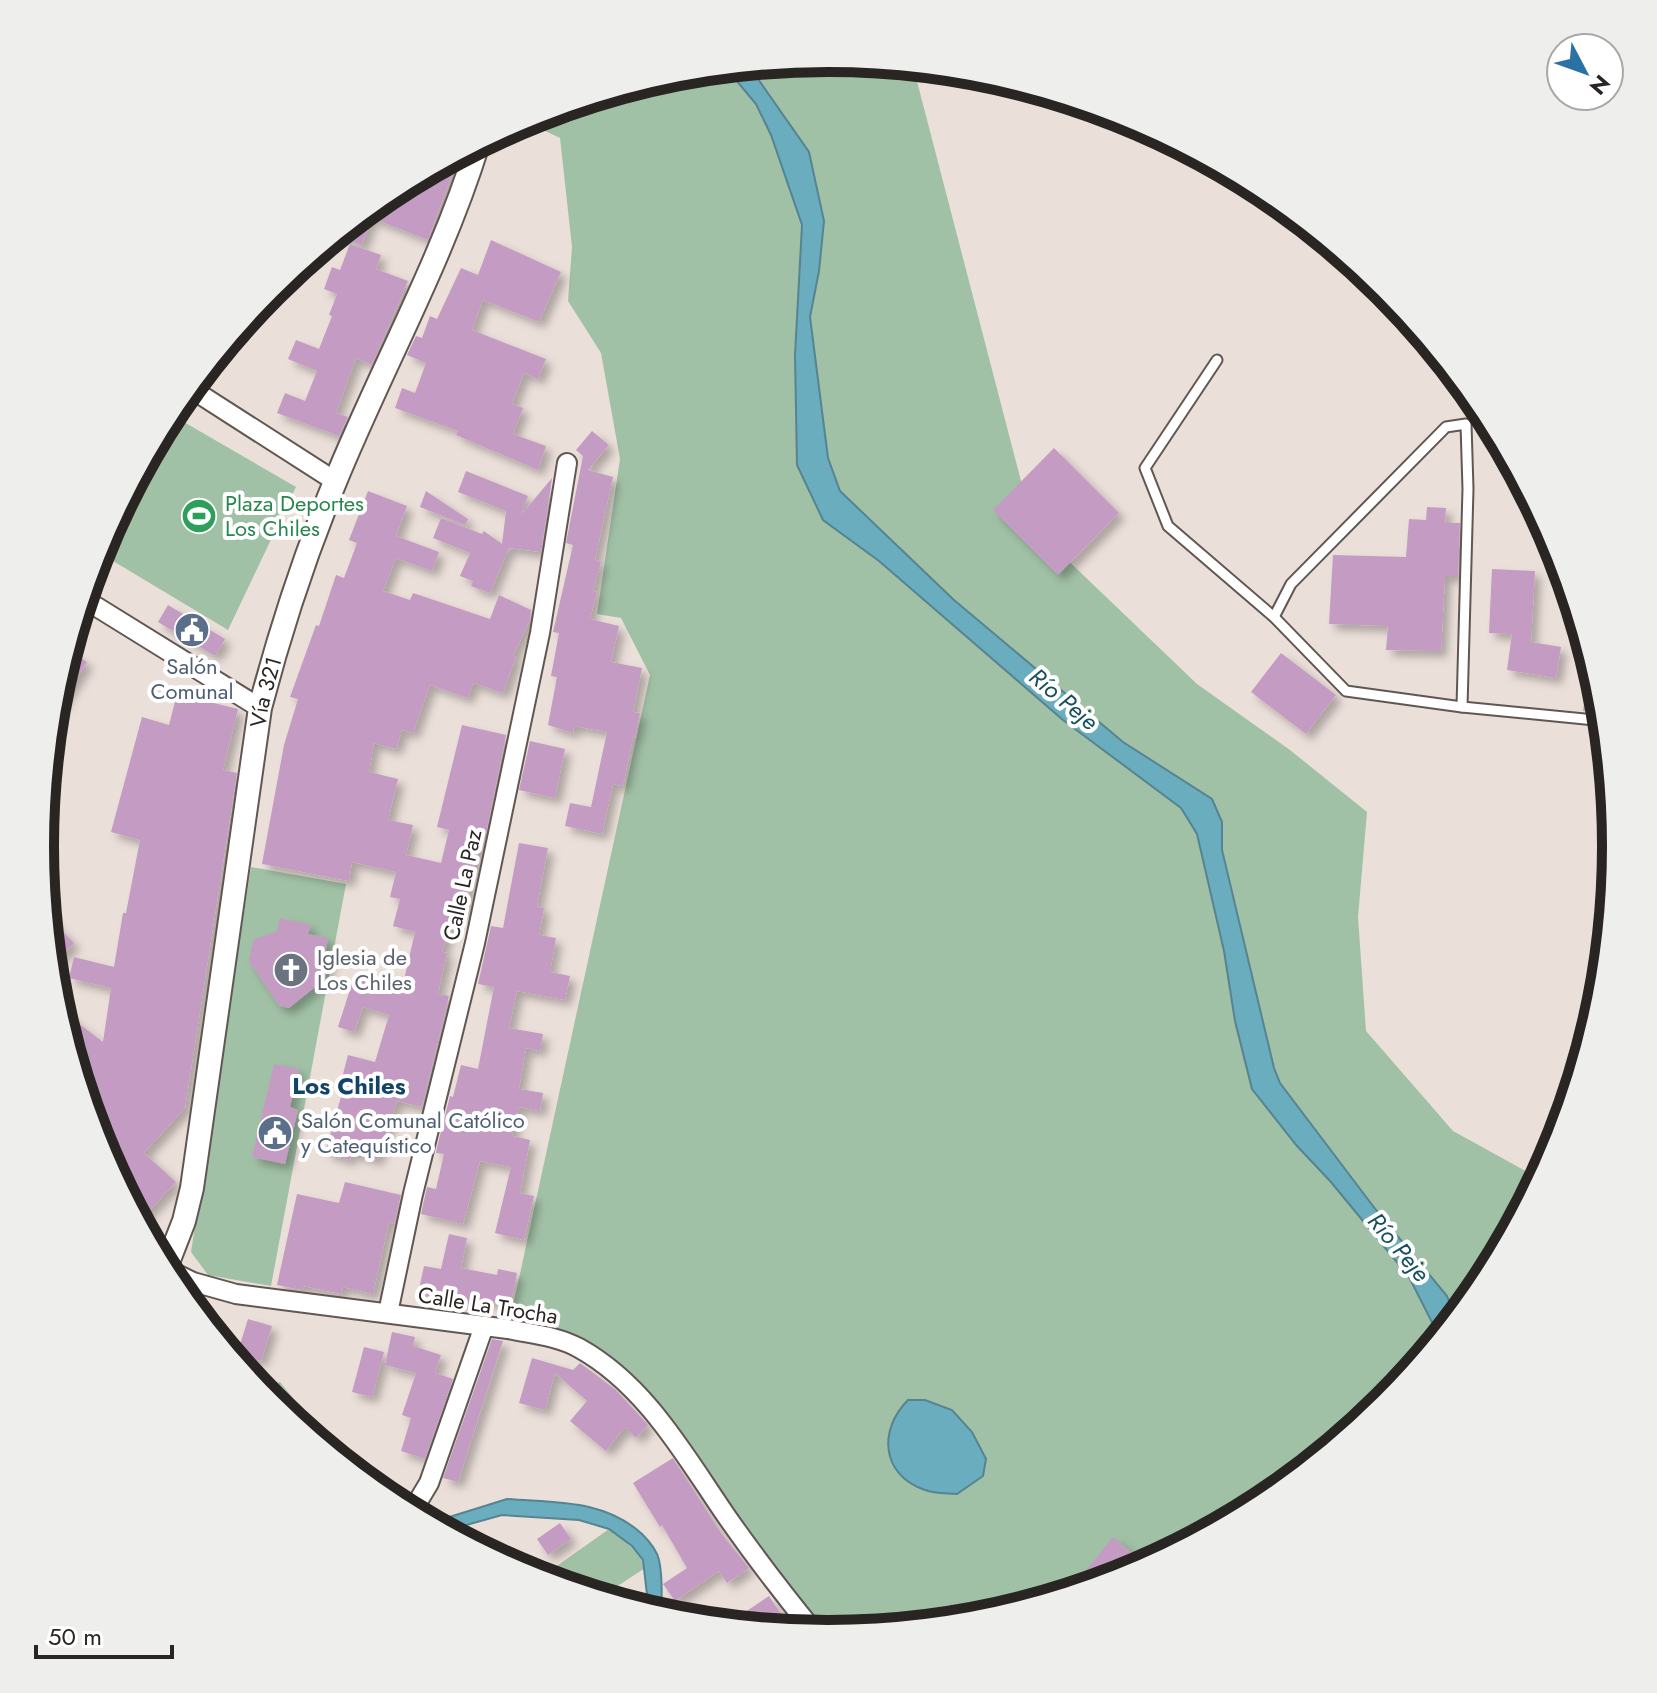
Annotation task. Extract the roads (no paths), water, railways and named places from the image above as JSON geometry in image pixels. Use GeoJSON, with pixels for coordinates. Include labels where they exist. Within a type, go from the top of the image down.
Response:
{"type":"FeatureCollection","features":[{"type":"Feature","properties":{"kind":"street","name":"Vía 321"},"geometry":{"type":"LineString","coordinates":[[171,1254],[184,1221],[192,1188],[260,708],[274,655],[335,481],[443,239],[472,159]]}},
{"type":"Feature","properties":{"kind":"street"},"geometry":{"type":"LineString","coordinates":[[200,395],[335,481]]}},
{"type":"Feature","properties":{"kind":"street","name":"Calle La Paz"},"geometry":{"type":"LineString","coordinates":[[388,1313],[413,1194],[475,943],[540,633],[567,463]]}},
{"type":"Feature","properties":{"kind":"street"},"geometry":{"type":"LineString","coordinates":[[93,605],[260,708]]}},
{"type":"Feature","properties":{"kind":"street","name":"Calle La Trocha"},"geometry":{"type":"LineString","coordinates":[[186,1279],[236,1294],[484,1326],[570,1343],[597,1360],[648,1405],[768,1574],[805,1620]]}},
{"type":"Feature","properties":{"kind":"street"},"geometry":{"type":"LineString","coordinates":[[417,1502],[429,1483],[484,1326]]}},
{"type":"Feature","properties":{"kind":"lane"},"geometry":{"type":"LineString","coordinates":[[1217,360],[1145,468],[1168,526],[1274,617],[1346,691],[1462,707],[1592,720]]}},
{"type":"Feature","properties":{"kind":"lane"},"geometry":{"type":"LineString","coordinates":[[1274,617],[1291,584],[1446,427],[1466,424],[1468,489],[1462,707]]}},
{"type":"Feature","properties":{"kind":"water","name":"Río Peje"},"geometry":{"type":"Polygon","coordinates":[[[756,76],[809,152],[824,221],[810,317],[828,458],[840,491],[954,600],[1123,742],[1212,799],[1222,822],[1222,850],[1280,1083],[1376,1210],[1447,1296],[1451,1307],[1435,1328],[1409,1277],[1252,1089],[1197,834],[1181,808],[1063,720],[879,561],[823,520],[797,465],[795,355],[802,225],[771,135],[756,104],[735,78],[756,76]]]}},
{"type":"Feature","properties":{"kind":"water"},"geometry":{"type":"Polygon","coordinates":[[[908,1400],[925,1400],[952,1410],[972,1432],[986,1459],[983,1476],[957,1494],[925,1490],[900,1474],[892,1463],[889,1438],[898,1412],[908,1400]]]}},
{"type":"Feature","properties":{"kind":"water"},"geometry":{"type":"Polygon","coordinates":[[[507,1499],[578,1505],[612,1514],[642,1534],[655,1549],[662,1581],[661,1602],[648,1599],[643,1560],[632,1546],[609,1529],[579,1520],[502,1515],[460,1527],[444,1519],[507,1499]]]}},
{"type":"Feature","properties":{"kind":"place","name":"Plaza Deportes Los Chiles"},"geometry":{"type":"Point","coordinates":[199,516]}},
{"type":"Feature","properties":{"kind":"place","name":"Salón Comunal"},"geometry":{"type":"Point","coordinates":[192,630]}},
{"type":"Feature","properties":{"kind":"place","name":"Iglesia de Los Chiles"},"geometry":{"type":"Point","coordinates":[291,970]}},
{"type":"Feature","properties":{"kind":"place","name":"Salón Comunal Católico y Catequístico"},"geometry":{"type":"Point","coordinates":[275,1133]}},
{"type":"Feature","properties":{"kind":"district","name":"Los Chiles"},"geometry":{"type":"Point","coordinates":[349,1085]}}]}
